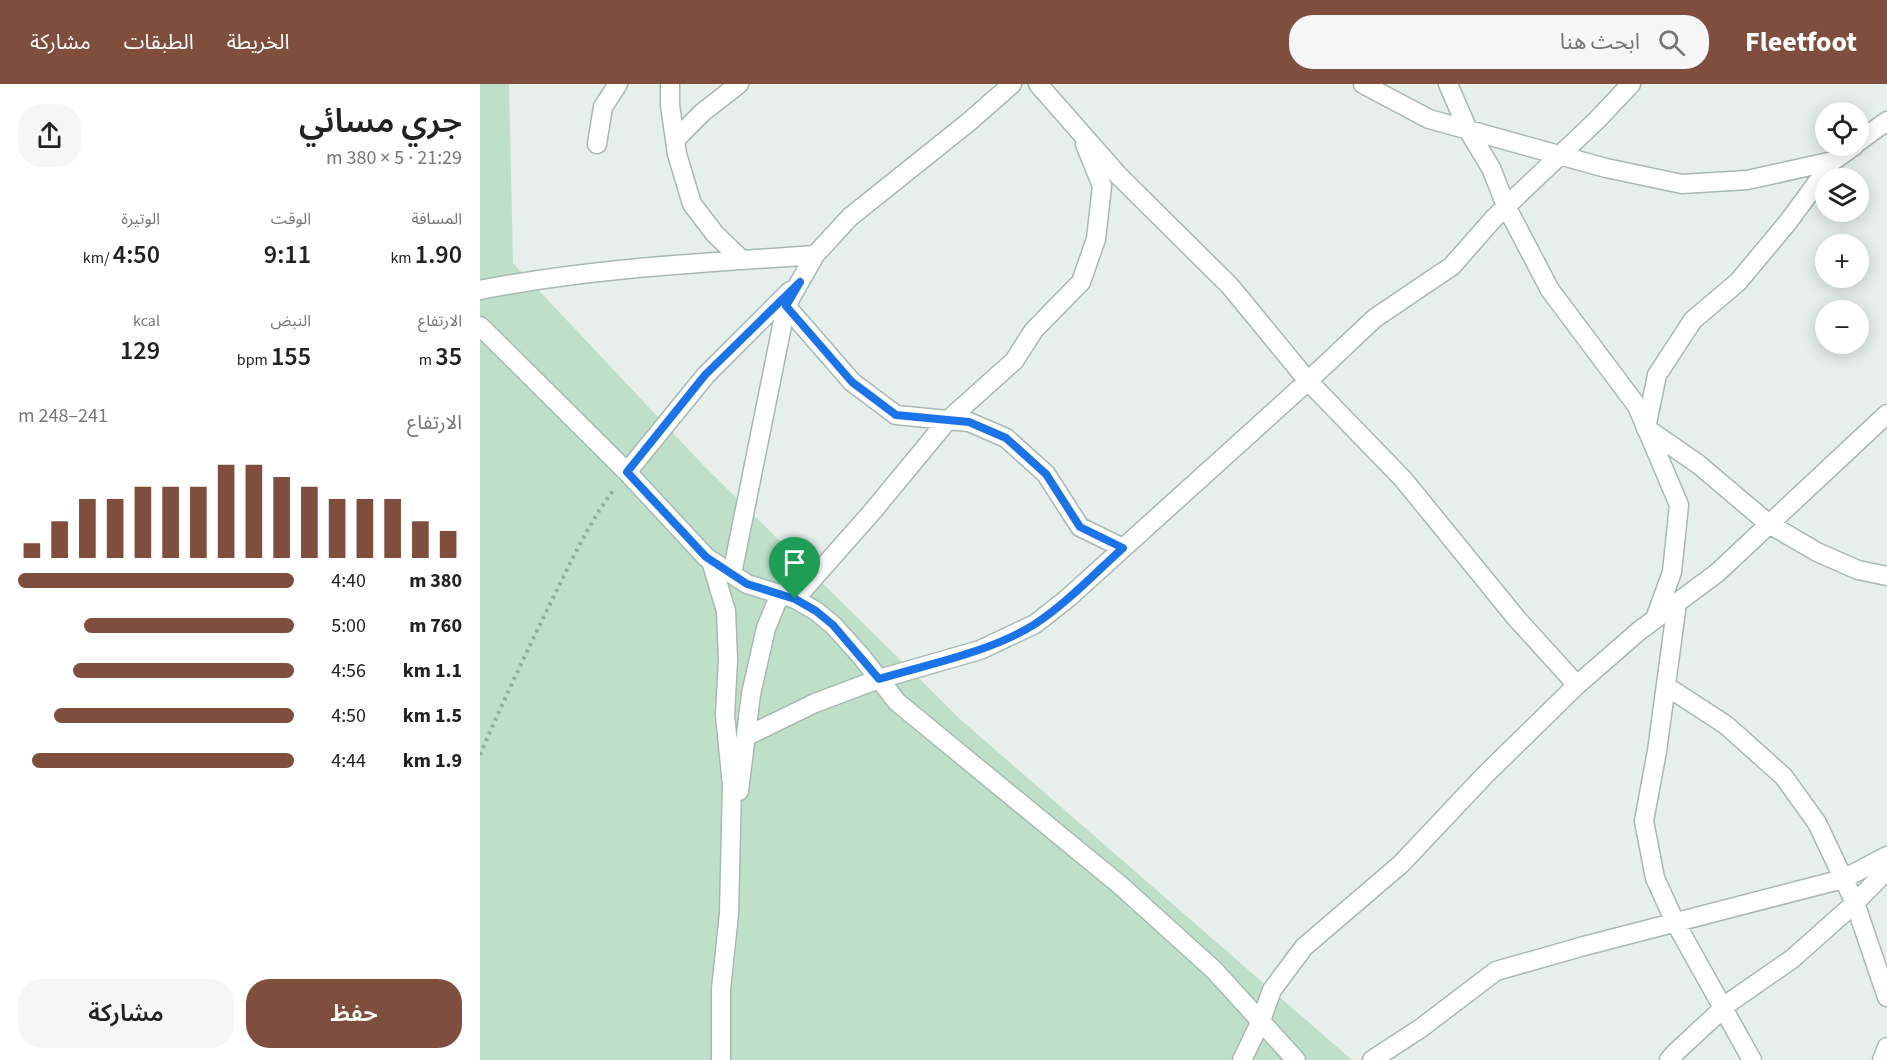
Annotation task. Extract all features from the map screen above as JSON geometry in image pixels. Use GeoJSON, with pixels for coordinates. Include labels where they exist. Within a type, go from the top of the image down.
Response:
{"type":"FeatureCollection","features":[{"type":"Feature","properties":{"kind":"street"},"geometry":{"type":"LineString","coordinates":[[597,144],[603,107],[618,84]]}},
{"type":"Feature","properties":{"kind":"street"},"geometry":{"type":"LineString","coordinates":[[670,84],[670,105],[677,154],[692,204],[715,234],[742,260]]}},
{"type":"Feature","properties":{"kind":"street"},"geometry":{"type":"LineString","coordinates":[[675,140],[703,112],[739,84]]}},
{"type":"Feature","properties":{"kind":"street"},"geometry":{"type":"LineString","coordinates":[[732,574],[786,306],[815,255],[850,217],[970,121],[1011,84]]}},
{"type":"Feature","properties":{"kind":"street"},"geometry":{"type":"LineString","coordinates":[[1038,84],[1119,176],[1230,286],[1308,381],[1403,480],[1517,619],[1577,685]]}},
{"type":"Feature","properties":{"kind":"street"},"geometry":{"type":"LineString","coordinates":[[1363,84],[1429,119],[1606,168],[1682,184],[1747,180],[1833,161]]}},
{"type":"Feature","properties":{"kind":"street"},"geometry":{"type":"LineString","coordinates":[[1448,84],[1468,130],[1491,168],[1506,206],[1550,290],[1637,406],[1679,505],[1672,572],[1655,619]]}},
{"type":"Feature","properties":{"kind":"street"},"geometry":{"type":"LineString","coordinates":[[747,736],[815,703],[879,679],[980,650],[1035,624],[1068,598],[1375,318],[1452,266],[1495,216],[1631,84]]}},
{"type":"Feature","properties":{"kind":"street"},"geometry":{"type":"LineString","coordinates":[[1869,134],[1887,121]]}},
{"type":"Feature","properties":{"kind":"street"},"geometry":{"type":"LineString","coordinates":[[731,848],[751,694],[766,628],[787,596],[872,513],[948,420],[1014,361],[1034,330],[1081,282],[1096,239],[1102,186],[1079,128]]}},
{"type":"Feature","properties":{"kind":"street"},"geometry":{"type":"LineString","coordinates":[[1647,428],[1657,375],[1693,320],[1738,282],[1788,222],[1833,161],[1840,156]]}},
{"type":"Feature","properties":{"kind":"street"},"geometry":{"type":"LineString","coordinates":[[480,290],[529,280],[615,269],[815,255]]}},
{"type":"Feature","properties":{"kind":"street"},"geometry":{"type":"LineString","coordinates":[[627,472],[705,375],[800,282]]}},
{"type":"Feature","properties":{"kind":"street"},"geometry":{"type":"LineString","coordinates":[[786,306],[852,382],[896,415],[969,422],[1006,438],[1046,474],[1080,527],[1123,548]]}},
{"type":"Feature","properties":{"kind":"street"},"geometry":{"type":"LineString","coordinates":[[480,326],[627,472],[711,561],[747,584],[787,596],[816,611],[833,625],[897,702],[1120,885],[1214,970],[1296,1060]]}},
{"type":"Feature","properties":{"kind":"street"},"geometry":{"type":"LineString","coordinates":[[1242,1060],[1260,1023],[1272,990],[1304,947],[1401,864],[1485,775],[1577,685],[1655,619],[1717,573],[1887,414]]}},
{"type":"Feature","properties":{"kind":"street"},"geometry":{"type":"LineString","coordinates":[[1647,428],[1698,464],[1769,524],[1817,552],[1858,570],[1887,576]]}},
{"type":"Feature","properties":{"kind":"street"},"geometry":{"type":"LineString","coordinates":[[711,561],[726,611],[728,660],[725,715],[732,785],[729,914],[721,989],[721,1060]]}},
{"type":"Feature","properties":{"kind":"street"},"geometry":{"type":"LineString","coordinates":[[1677,603],[1644,821],[1655,878],[1675,922],[1752,1060]]}},
{"type":"Feature","properties":{"kind":"street"},"geometry":{"type":"LineString","coordinates":[[1666,686],[1726,726],[1784,777],[1817,823],[1855,903],[1887,997]]}},
{"type":"Feature","properties":{"kind":"street"},"geometry":{"type":"LineString","coordinates":[[1372,1060],[1421,1028],[1496,971],[1843,879],[1887,856]]}},
{"type":"Feature","properties":{"kind":"street"},"geometry":{"type":"LineString","coordinates":[[1669,1060],[1722,1009],[1792,959],[1855,903],[1887,870]]}},
{"type":"Feature","properties":{"kind":"street"},"geometry":{"type":"LineString","coordinates":[[1882,1060],[1887,1047]]}},
{"type":"Feature","properties":{"kind":"path"},"geometry":{"type":"LineString","coordinates":[[480,755],[510,684],[573,558],[598,510],[627,472]]}},
{"type":"Feature","properties":{"kind":"green space"},"geometry":{"type":"Polygon","coordinates":[[[480,84],[509,84],[513,263],[705,467],[961,720],[1352,1060],[480,1060],[480,84]]]}},
{"type":"Feature","properties":{"kind":"route"},"geometry":{"type":"LineString","coordinates":[[800,282],[786,306],[852,382],[896,415],[969,422],[1006,438],[1046,474],[1080,527],[1123,548],[1068,598],[1035,624],[980,650],[879,679],[833,625],[816,611],[795,599],[747,584],[706,557],[627,472],[705,375],[800,282]]}}]}
